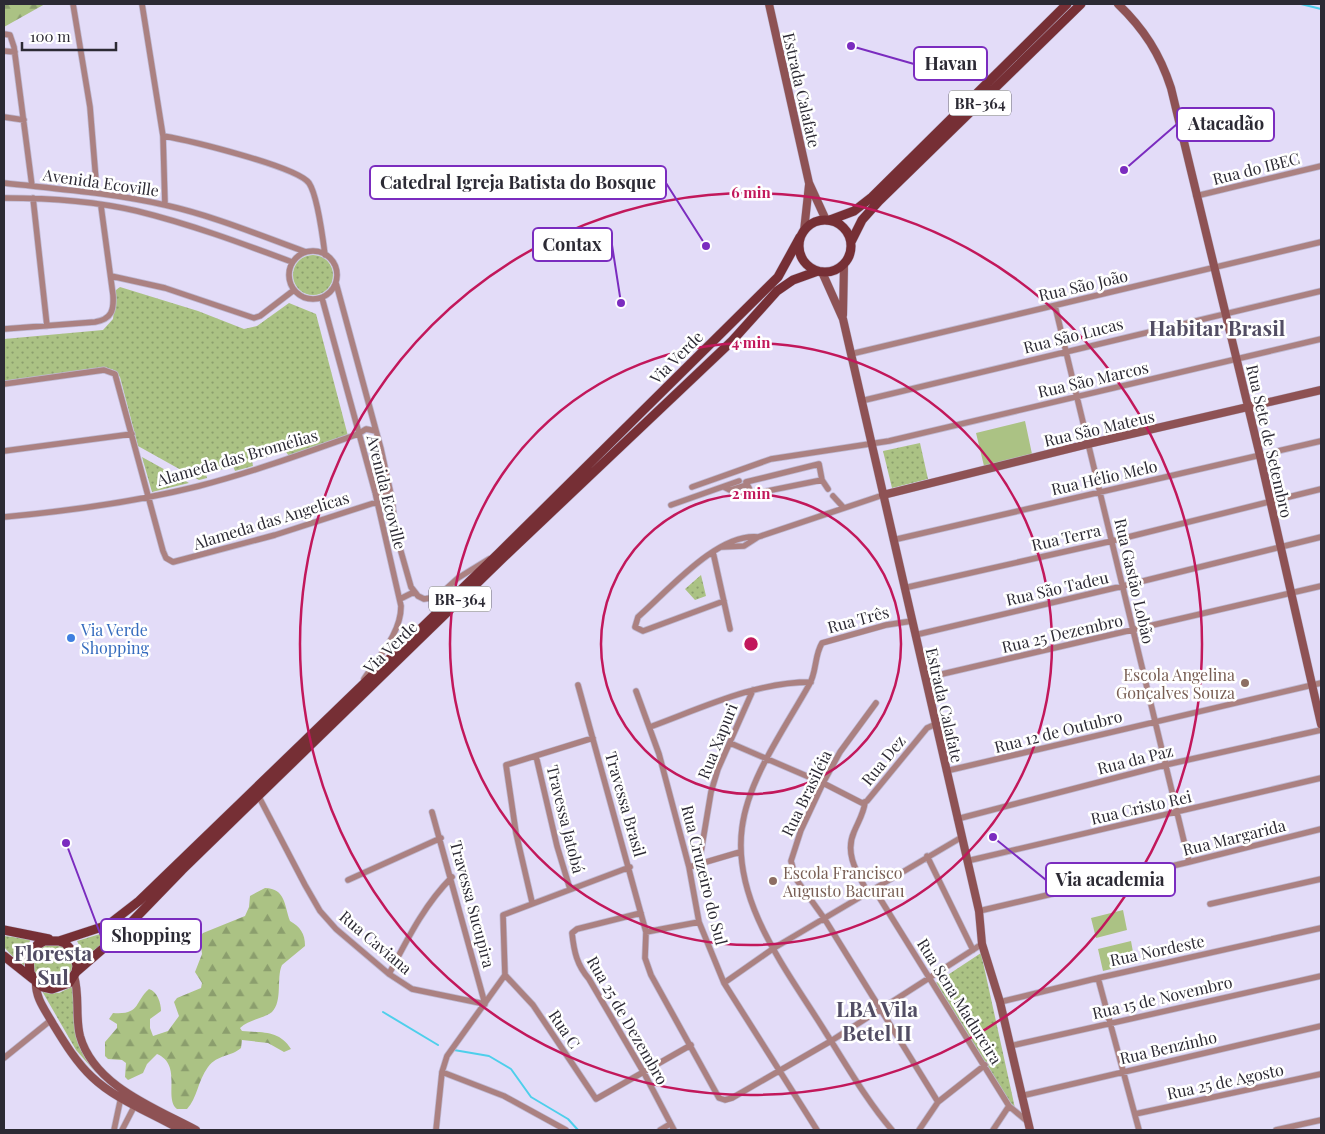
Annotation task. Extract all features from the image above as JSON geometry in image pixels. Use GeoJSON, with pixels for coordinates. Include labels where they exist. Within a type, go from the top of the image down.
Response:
{"type":"FeatureCollection","features":[{"type":"Feature","properties":{"kind":"main road","name":"BR-364"},"geometry":{"type":"LineString","coordinates":[[820,271],[837,269],[844,264],[848,257],[851,242],[875,199],[1067,4]]}},
{"type":"Feature","properties":{"kind":"main road","name":"BR-364"},"geometry":{"type":"LineString","coordinates":[[802,234],[814,222],[828,220],[875,199],[1081,4]]}},
{"type":"Feature","properties":{"kind":"main road"},"geometry":{"type":"LineString","coordinates":[[828,220],[844,228],[851,242]]}},
{"type":"Feature","properties":{"kind":"main road"},"geometry":{"type":"LineString","coordinates":[[802,234],[799,246],[804,262],[820,271]]}},
{"type":"Feature","properties":{"kind":"main road","name":"Via Verde"},"geometry":{"type":"LineString","coordinates":[[55,940],[108,924],[124,914],[499,553],[778,277],[802,234]]}},
{"type":"Feature","properties":{"kind":"main road","name":"Via Verde"},"geometry":{"type":"LineString","coordinates":[[75,974],[120,934],[182,870],[504,557],[732,341],[782,287],[793,280],[820,271]]}},
{"type":"Feature","properties":{"kind":"main road"},"geometry":{"type":"LineString","coordinates":[[4,930],[65,943],[74,953],[77,966],[75,974]]}},
{"type":"Feature","properties":{"kind":"main road","name":"BR-364"},"geometry":{"type":"LineString","coordinates":[[35,981],[28,966],[32,951],[37,945],[55,940]]}},
{"type":"Feature","properties":{"kind":"main road","name":"BR-364"},"geometry":{"type":"LineString","coordinates":[[4,956],[35,981],[52,989],[61,988],[69,983],[75,974]]}},
{"type":"Feature","properties":{"kind":"street"},"geometry":{"type":"LineString","coordinates":[[74,4],[90,107],[97,193]]}},
{"type":"Feature","properties":{"kind":"street"},"geometry":{"type":"LineString","coordinates":[[142,4],[163,136],[165,205]]}},
{"type":"Feature","properties":{"kind":"street","name":"Estrada Calafate"},"geometry":{"type":"LineString","coordinates":[[769,4],[809,183],[828,220]]}},
{"type":"Feature","properties":{"kind":"street","name":"Rua Sete de Setembro"},"geometry":{"type":"LineString","coordinates":[[1118,4],[1150,40],[1166,70],[1271,502],[1321,724]]}},
{"type":"Feature","properties":{"kind":"street"},"geometry":{"type":"LineString","coordinates":[[4,34],[11,37],[15,52],[32,186]]}},
{"type":"Feature","properties":{"kind":"street"},"geometry":{"type":"LineString","coordinates":[[4,51],[15,52]]}},
{"type":"Feature","properties":{"kind":"street"},"geometry":{"type":"LineString","coordinates":[[4,117],[24,120]]}},
{"type":"Feature","properties":{"kind":"street"},"geometry":{"type":"LineString","coordinates":[[163,136],[240,155],[305,180],[311,189],[325,255],[335,267],[336,283],[376,430],[390,493],[396,534],[414,592],[400,599]]}},
{"type":"Feature","properties":{"kind":"street","name":"Rua do IBEC"},"geometry":{"type":"LineString","coordinates":[[1196,196],[1321,166]]}},
{"type":"Feature","properties":{"kind":"street","name":"Avenida Ecoville"},"geometry":{"type":"LineString","coordinates":[[4,183],[97,193],[165,205],[245,228],[306,252]]}},
{"type":"Feature","properties":{"kind":"street","name":"Estrada Calafate"},"geometry":{"type":"LineString","coordinates":[[802,234],[809,183]]}},
{"type":"Feature","properties":{"kind":"street"},"geometry":{"type":"LineString","coordinates":[[4,198],[32,198],[135,211],[202,229],[292,262]]}},
{"type":"Feature","properties":{"kind":"street"},"geometry":{"type":"LineString","coordinates":[[32,198],[47,326]]}},
{"type":"Feature","properties":{"kind":"street"},"geometry":{"type":"LineString","coordinates":[[4,329],[100,321],[108,318],[114,309],[101,206]]}},
{"type":"Feature","properties":{"kind":"street","name":"Rua São João"},"geometry":{"type":"LineString","coordinates":[[851,354],[1321,242]]}},
{"type":"Feature","properties":{"kind":"street"},"geometry":{"type":"LineString","coordinates":[[325,255],[312,251],[306,252],[292,262],[288,275],[294,290],[307,299],[322,298],[336,283]]}},
{"type":"Feature","properties":{"kind":"street","name":"Estrada Calafate"},"geometry":{"type":"LineString","coordinates":[[844,264],[841,290],[843,319],[979,911],[982,944],[1000,1002],[1030,1130]]}},
{"type":"Feature","properties":{"kind":"street","name":"Estrada Calafate"},"geometry":{"type":"LineString","coordinates":[[820,271],[843,319]]}},
{"type":"Feature","properties":{"kind":"street"},"geometry":{"type":"LineString","coordinates":[[111,276],[165,288],[254,318],[260,316],[294,290]]}},
{"type":"Feature","properties":{"kind":"street","name":"Rua São Lucas"},"geometry":{"type":"LineString","coordinates":[[861,401],[1321,291]]}},
{"type":"Feature","properties":{"kind":"street","name":"Avenida Ecoville"},"geometry":{"type":"LineString","coordinates":[[322,298],[375,492],[390,563],[400,599],[401,620],[394,634],[360,685]]}},
{"type":"Feature","properties":{"kind":"street","name":"Rua Gastão Lobão"},"geometry":{"type":"LineString","coordinates":[[1055,306],[1189,862]]}},
{"type":"Feature","properties":{"kind":"street","name":"Rua São Marcos"},"geometry":{"type":"LineString","coordinates":[[871,444],[1077,398],[1321,339]]}},
{"type":"Feature","properties":{"kind":"street"},"geometry":{"type":"LineString","coordinates":[[4,384],[104,370],[112,372],[118,380],[148,497]]}},
{"type":"Feature","properties":{"kind":"street","name":"Rua São Mateus"},"geometry":{"type":"LineString","coordinates":[[883,495],[1088,444],[1321,390]]}},
{"type":"Feature","properties":{"kind":"street","name":"Alameda das Bromélias"},"geometry":{"type":"LineString","coordinates":[[4,517],[53,512],[148,497],[200,486],[268,466],[358,434],[366,428],[376,430]]}},
{"type":"Feature","properties":{"kind":"street"},"geometry":{"type":"LineString","coordinates":[[4,451],[132,434]]}},
{"type":"Feature","properties":{"kind":"street","name":"Rua Hélio Melo"},"geometry":{"type":"LineString","coordinates":[[894,540],[1321,441]]}},
{"type":"Feature","properties":{"kind":"street"},"geometry":{"type":"LineString","coordinates":[[692,487],[771,459],[871,444]]}},
{"type":"Feature","properties":{"kind":"street"},"geometry":{"type":"LineString","coordinates":[[746,486],[746,482],[750,480],[815,464],[820,466],[822,480],[828,489]]}},
{"type":"Feature","properties":{"kind":"street"},"geometry":{"type":"LineString","coordinates":[[746,486],[752,494],[822,480]]}},
{"type":"Feature","properties":{"kind":"street"},"geometry":{"type":"LineString","coordinates":[[671,505],[739,481]]}},
{"type":"Feature","properties":{"kind":"street"},"geometry":{"type":"LineString","coordinates":[[724,487],[730,490],[746,486]]}},
{"type":"Feature","properties":{"kind":"street","name":"Rua Terra"},"geometry":{"type":"LineString","coordinates":[[904,588],[1112,541],[1321,489]]}},
{"type":"Feature","properties":{"kind":"street"},"geometry":{"type":"LineString","coordinates":[[375,492],[383,496],[390,493]]}},
{"type":"Feature","properties":{"kind":"street"},"geometry":{"type":"LineString","coordinates":[[722,547],[744,546],[758,537],[883,495]]}},
{"type":"Feature","properties":{"kind":"street"},"geometry":{"type":"LineString","coordinates":[[833,496],[844,508]]}},
{"type":"Feature","properties":{"kind":"street","name":"Alameda das Angelicas"},"geometry":{"type":"LineString","coordinates":[[148,497],[163,551],[166,558],[173,562],[275,535],[377,502]]}},
{"type":"Feature","properties":{"kind":"street"},"geometry":{"type":"LineString","coordinates":[[724,601],[643,631],[635,627],[638,617],[713,552],[729,541],[741,537],[758,537]]}},
{"type":"Feature","properties":{"kind":"street","name":"Rua São Tadeu"},"geometry":{"type":"LineString","coordinates":[[915,634],[1123,586],[1321,537]]}},
{"type":"Feature","properties":{"kind":"street"},"geometry":{"type":"LineString","coordinates":[[713,552],[730,629]]}},
{"type":"Feature","properties":{"kind":"street","name":"Via Verde"},"geometry":{"type":"LineString","coordinates":[[414,592],[424,599],[436,597],[458,578],[499,553]]}},
{"type":"Feature","properties":{"kind":"street"},"geometry":{"type":"LineString","coordinates":[[390,563],[396,559],[403,559]]}},
{"type":"Feature","properties":{"kind":"street","name":"Rua 25 Dezembro"},"geometry":{"type":"LineString","coordinates":[[925,678],[1321,586]]}},
{"type":"Feature","properties":{"kind":"street","name":"Rua Três"},"geometry":{"type":"LineString","coordinates":[[811,682],[818,650],[822,643],[886,625],[912,621]]}},
{"type":"Feature","properties":{"kind":"street"},"geometry":{"type":"LineString","coordinates":[[650,727],[753,690],[788,682],[811,682],[766,760],[746,810],[742,826],[740,852],[753,907],[774,948],[831,1040],[892,1130]]}},
{"type":"Feature","properties":{"kind":"street","name":"Rua 12 de Outubro"},"geometry":{"type":"LineString","coordinates":[[946,771],[1321,683]]}},
{"type":"Feature","properties":{"kind":"street","name":"Travessa Brasil"},"geometry":{"type":"LineString","coordinates":[[578,685],[630,867],[646,932],[645,958],[651,975],[692,1045],[719,1098],[725,1100],[780,1070]]}},
{"type":"Feature","properties":{"kind":"street","name":"Rua Xapuri"},"geometry":{"type":"LineString","coordinates":[[699,864],[711,792],[753,690]]}},
{"type":"Feature","properties":{"kind":"street","name":"Rua Cruzeiro do Sul"},"geometry":{"type":"LineString","coordinates":[[636,691],[650,727],[689,867],[699,922],[724,982],[817,1130]]}},
{"type":"Feature","properties":{"kind":"street","name":"Rua Brasiléia"},"geometry":{"type":"LineString","coordinates":[[876,703],[840,752],[822,783],[800,830],[791,861],[796,879],[824,918],[938,1102]]}},
{"type":"Feature","properties":{"kind":"street","name":"Rua Dez"},"geometry":{"type":"LineString","coordinates":[[730,743],[822,783],[855,801],[865,802],[927,728],[936,724]]}},
{"type":"Feature","properties":{"kind":"street","name":"Rua da Paz"},"geometry":{"type":"LineString","coordinates":[[957,819],[1165,765],[1321,730]]}},
{"type":"Feature","properties":{"kind":"street"},"geometry":{"type":"LineString","coordinates":[[532,902],[516,833],[506,764],[594,738]]}},
{"type":"Feature","properties":{"kind":"street","name":"Travessa Jatobá"},"geometry":{"type":"LineString","coordinates":[[536,756],[570,889]]}},
{"type":"Feature","properties":{"kind":"street","name":"Rua Cristo Rei"},"geometry":{"type":"LineString","coordinates":[[967,861],[1321,778]]}},
{"type":"Feature","properties":{"kind":"street","name":"Rua Caviana"},"geometry":{"type":"LineString","coordinates":[[259,797],[320,912],[336,928],[388,974],[412,989],[486,1004]]}},
{"type":"Feature","properties":{"kind":"street","name":"Rua Sena Madureira"},"geometry":{"type":"LineString","coordinates":[[865,802],[852,836],[850,849],[854,866],[985,1065],[1009,1106],[1028,1122]]}},
{"type":"Feature","properties":{"kind":"street","name":"Travessa Sucupira"},"geometry":{"type":"LineString","coordinates":[[432,812],[452,877],[465,935],[486,1004]]}},
{"type":"Feature","properties":{"kind":"street","name":"Rua Margarida"},"geometry":{"type":"LineString","coordinates":[[979,911],[1321,829]]}},
{"type":"Feature","properties":{"kind":"street"},"geometry":{"type":"LineString","coordinates":[[724,982],[774,948],[962,837]]}},
{"type":"Feature","properties":{"kind":"street"},"geometry":{"type":"LineString","coordinates":[[348,880],[441,838]]}},
{"type":"Feature","properties":{"kind":"street"},"geometry":{"type":"LineString","coordinates":[[689,867],[740,852]]}},
{"type":"Feature","properties":{"kind":"street"},"geometry":{"type":"LineString","coordinates":[[927,856],[973,950]]}},
{"type":"Feature","properties":{"kind":"street"},"geometry":{"type":"LineString","coordinates":[[436,1130],[442,1072],[447,1056],[505,975],[503,914],[630,867]]}},
{"type":"Feature","properties":{"kind":"street"},"geometry":{"type":"LineString","coordinates":[[388,974],[416,923],[437,891],[452,877]]}},
{"type":"Feature","properties":{"kind":"street"},"geometry":{"type":"LineString","coordinates":[[1210,904],[1321,879]]}},
{"type":"Feature","properties":{"kind":"street","name":"Rua 25 de Dezembro"},"geometry":{"type":"LineString","coordinates":[[641,913],[583,926],[572,934],[577,965],[589,979],[644,1073],[674,1130]]}},
{"type":"Feature","properties":{"kind":"street"},"geometry":{"type":"LineString","coordinates":[[646,932],[699,922]]}},
{"type":"Feature","properties":{"kind":"street","name":"Rua Nordeste"},"geometry":{"type":"LineString","coordinates":[[1000,1002],[1321,928]]}},
{"type":"Feature","properties":{"kind":"street"},"geometry":{"type":"LineString","coordinates":[[780,1070],[929,980],[982,944]]}},
{"type":"Feature","properties":{"kind":"street"},"geometry":{"type":"LineString","coordinates":[[75,974],[80,1036],[87,1054],[95,1066],[106,1078],[120,1087],[196,1130]]}},
{"type":"Feature","properties":{"kind":"street","name":"Rua C"},"geometry":{"type":"LineString","coordinates":[[505,975],[533,1005],[594,1097],[600,1099],[644,1073]]}},
{"type":"Feature","properties":{"kind":"street","name":"Rua 15 de Novembro"},"geometry":{"type":"LineString","coordinates":[[1010,1046],[1321,976]]}},
{"type":"Feature","properties":{"kind":"street"},"geometry":{"type":"LineString","coordinates":[[1098,978],[1139,1130]]}},
{"type":"Feature","properties":{"kind":"street"},"geometry":{"type":"LineString","coordinates":[[35,981],[37,994],[51,1020],[80,1063],[92,1077],[121,1097],[181,1130]]}},
{"type":"Feature","properties":{"kind":"street"},"geometry":{"type":"LineString","coordinates":[[4,1058],[51,1020]]}},
{"type":"Feature","properties":{"kind":"street","name":"Rua Benzinho"},"geometry":{"type":"LineString","coordinates":[[1021,1096],[1321,1026]]}},
{"type":"Feature","properties":{"kind":"street"},"geometry":{"type":"LineString","coordinates":[[644,1073],[692,1045]]}},
{"type":"Feature","properties":{"kind":"street"},"geometry":{"type":"LineString","coordinates":[[919,1130],[938,1102],[985,1065]]}},
{"type":"Feature","properties":{"kind":"street"},"geometry":{"type":"LineString","coordinates":[[442,1072],[504,1096],[566,1130]]}},
{"type":"Feature","properties":{"kind":"street","name":"Rua 25 de Agosto"},"geometry":{"type":"LineString","coordinates":[[1135,1114],[1321,1074]]}},
{"type":"Feature","properties":{"kind":"street"},"geometry":{"type":"LineString","coordinates":[[114,1130],[121,1097]]}},
{"type":"Feature","properties":{"kind":"street"},"geometry":{"type":"LineString","coordinates":[[122,1130],[135,1105]]}},
{"type":"Feature","properties":{"kind":"street"},"geometry":{"type":"LineString","coordinates":[[993,1130],[1009,1106]]}},
{"type":"Feature","properties":{"kind":"street"},"geometry":{"type":"LineString","coordinates":[[1276,1130],[1321,1120]]}},
{"type":"Feature","properties":{"kind":"street"},"geometry":{"type":"LineString","coordinates":[[660,1130],[670,1124]]}},
{"type":"Feature","properties":{"kind":"green space"},"geometry":{"type":"Polygon","coordinates":[[[4,4],[45,4],[4,27],[4,4]]]}},
{"type":"Feature","properties":{"kind":"green space"},"geometry":{"type":"Polygon","coordinates":[[[317,255],[324,258],[330,264],[333,275],[332,283],[324,292],[317,295],[309,295],[302,292],[294,283],[293,271],[296,264],[305,256],[317,255]]]}},
{"type":"Feature","properties":{"kind":"green space"},"geometry":{"type":"Polygon","coordinates":[[[120,287],[198,311],[244,329],[257,326],[289,303],[316,314],[348,436],[289,456],[286,452],[252,461],[253,466],[235,471],[233,466],[206,474],[207,478],[199,480],[138,446],[120,377],[112,369],[4,383],[4,339],[103,330],[113,319],[116,290],[120,287]]]}},
{"type":"Feature","properties":{"kind":"green space"},"geometry":{"type":"Polygon","coordinates":[[[1025,421],[1032,454],[984,466],[976,433],[1025,421]]]}},
{"type":"Feature","properties":{"kind":"green space"},"geometry":{"type":"Polygon","coordinates":[[[920,443],[928,479],[892,488],[883,451],[920,443]]]}},
{"type":"Feature","properties":{"kind":"green space"},"geometry":{"type":"Polygon","coordinates":[[[142,457],[189,483],[152,492],[142,457]]]}},
{"type":"Feature","properties":{"kind":"green space"},"geometry":{"type":"Polygon","coordinates":[[[701,575],[706,596],[695,600],[685,589],[701,575]]]}},
{"type":"Feature","properties":{"kind":"green space"},"geometry":{"type":"Polygon","coordinates":[[[265,888],[277,891],[281,895],[290,921],[303,934],[305,946],[282,965],[277,1002],[272,1012],[240,1028],[242,1031],[276,1035],[291,1049],[284,1052],[268,1043],[242,1040],[241,1048],[216,1060],[208,1067],[187,1109],[177,1109],[173,1104],[171,1073],[165,1059],[157,1054],[147,1064],[143,1073],[128,1080],[125,1077],[126,1063],[122,1060],[108,1059],[105,1056],[105,1042],[117,1028],[117,1024],[109,1019],[113,1013],[133,1010],[149,989],[156,995],[161,1008],[161,1011],[150,1019],[150,1028],[153,1036],[168,1031],[179,1016],[174,1002],[177,998],[201,988],[202,983],[195,972],[202,954],[200,937],[203,933],[245,916],[249,907],[250,896],[265,888]]]}},
{"type":"Feature","properties":{"kind":"green space"},"geometry":{"type":"Polygon","coordinates":[[[1123,910],[1127,930],[1096,938],[1091,918],[1123,910]]]}},
{"type":"Feature","properties":{"kind":"green space"},"geometry":{"type":"Polygon","coordinates":[[[123,924],[86,958],[77,941],[123,924]]]}},
{"type":"Feature","properties":{"kind":"green space"},"geometry":{"type":"Polygon","coordinates":[[[4,936],[31,939],[25,951],[24,969],[4,947],[4,936]]]}},
{"type":"Feature","properties":{"kind":"green space"},"geometry":{"type":"Polygon","coordinates":[[[1131,941],[1135,963],[1103,971],[1098,949],[1131,941]]]}},
{"type":"Feature","properties":{"kind":"green space"},"geometry":{"type":"Polygon","coordinates":[[[53,944],[67,950],[73,964],[67,978],[53,984],[39,978],[33,964],[39,950],[53,944]]]}},
{"type":"Feature","properties":{"kind":"green space"},"geometry":{"type":"Polygon","coordinates":[[[981,953],[1015,1108],[1008,1103],[934,984],[981,953]]]}},
{"type":"Feature","properties":{"kind":"green space"},"geometry":{"type":"Polygon","coordinates":[[[73,986],[76,1033],[89,1063],[97,1074],[76,1050],[42,991],[59,993],[73,986]]]}},
{"type":"Feature","properties":{"kind":"waterway"},"geometry":{"type":"LineString","coordinates":[[1301,4],[1321,9]]}},
{"type":"Feature","properties":{"kind":"waterway"},"geometry":{"type":"LineString","coordinates":[[383,1012],[438,1045]]}},
{"type":"Feature","properties":{"kind":"waterway"},"geometry":{"type":"LineString","coordinates":[[454,1050],[489,1056],[511,1069],[531,1097],[568,1119],[578,1130]]}},
{"type":"Feature","properties":{"kind":"place","name":"Havan"},"geometry":{"type":"Point","coordinates":[851,46]}},
{"type":"Feature","properties":{"kind":"place","name":"Atacadão"},"geometry":{"type":"Point","coordinates":[1124,170]}},
{"type":"Feature","properties":{"kind":"place","name":"Catedral Igreja Batista do Bosque"},"geometry":{"type":"Point","coordinates":[706,246]}},
{"type":"Feature","properties":{"kind":"place","name":"Contax"},"geometry":{"type":"Point","coordinates":[621,303]}},
{"type":"Feature","properties":{"kind":"place","name":"Via Verde Shopping"},"geometry":{"type":"Point","coordinates":[71,638]}},
{"type":"Feature","properties":{"kind":"place","name":"Escola Angelina Gonçalves Souza"},"geometry":{"type":"Point","coordinates":[1245,683]}},
{"type":"Feature","properties":{"kind":"place","name":"Via academia"},"geometry":{"type":"Point","coordinates":[993,837]}},
{"type":"Feature","properties":{"kind":"place","name":"Shopping"},"geometry":{"type":"Point","coordinates":[66,843]}},
{"type":"Feature","properties":{"kind":"place","name":"Escola Francisco Augusto Bacurau"},"geometry":{"type":"Point","coordinates":[773,881]}},
{"type":"Feature","properties":{"kind":"district","name":"Habitar Brasil"},"geometry":{"type":"Point","coordinates":[1217,327]}},
{"type":"Feature","properties":{"kind":"district","name":"Floresta Sul"},"geometry":{"type":"Point","coordinates":[53,964]}},
{"type":"Feature","properties":{"kind":"district","name":"LBA Vila Betel II"},"geometry":{"type":"Point","coordinates":[877,1020]}}]}
